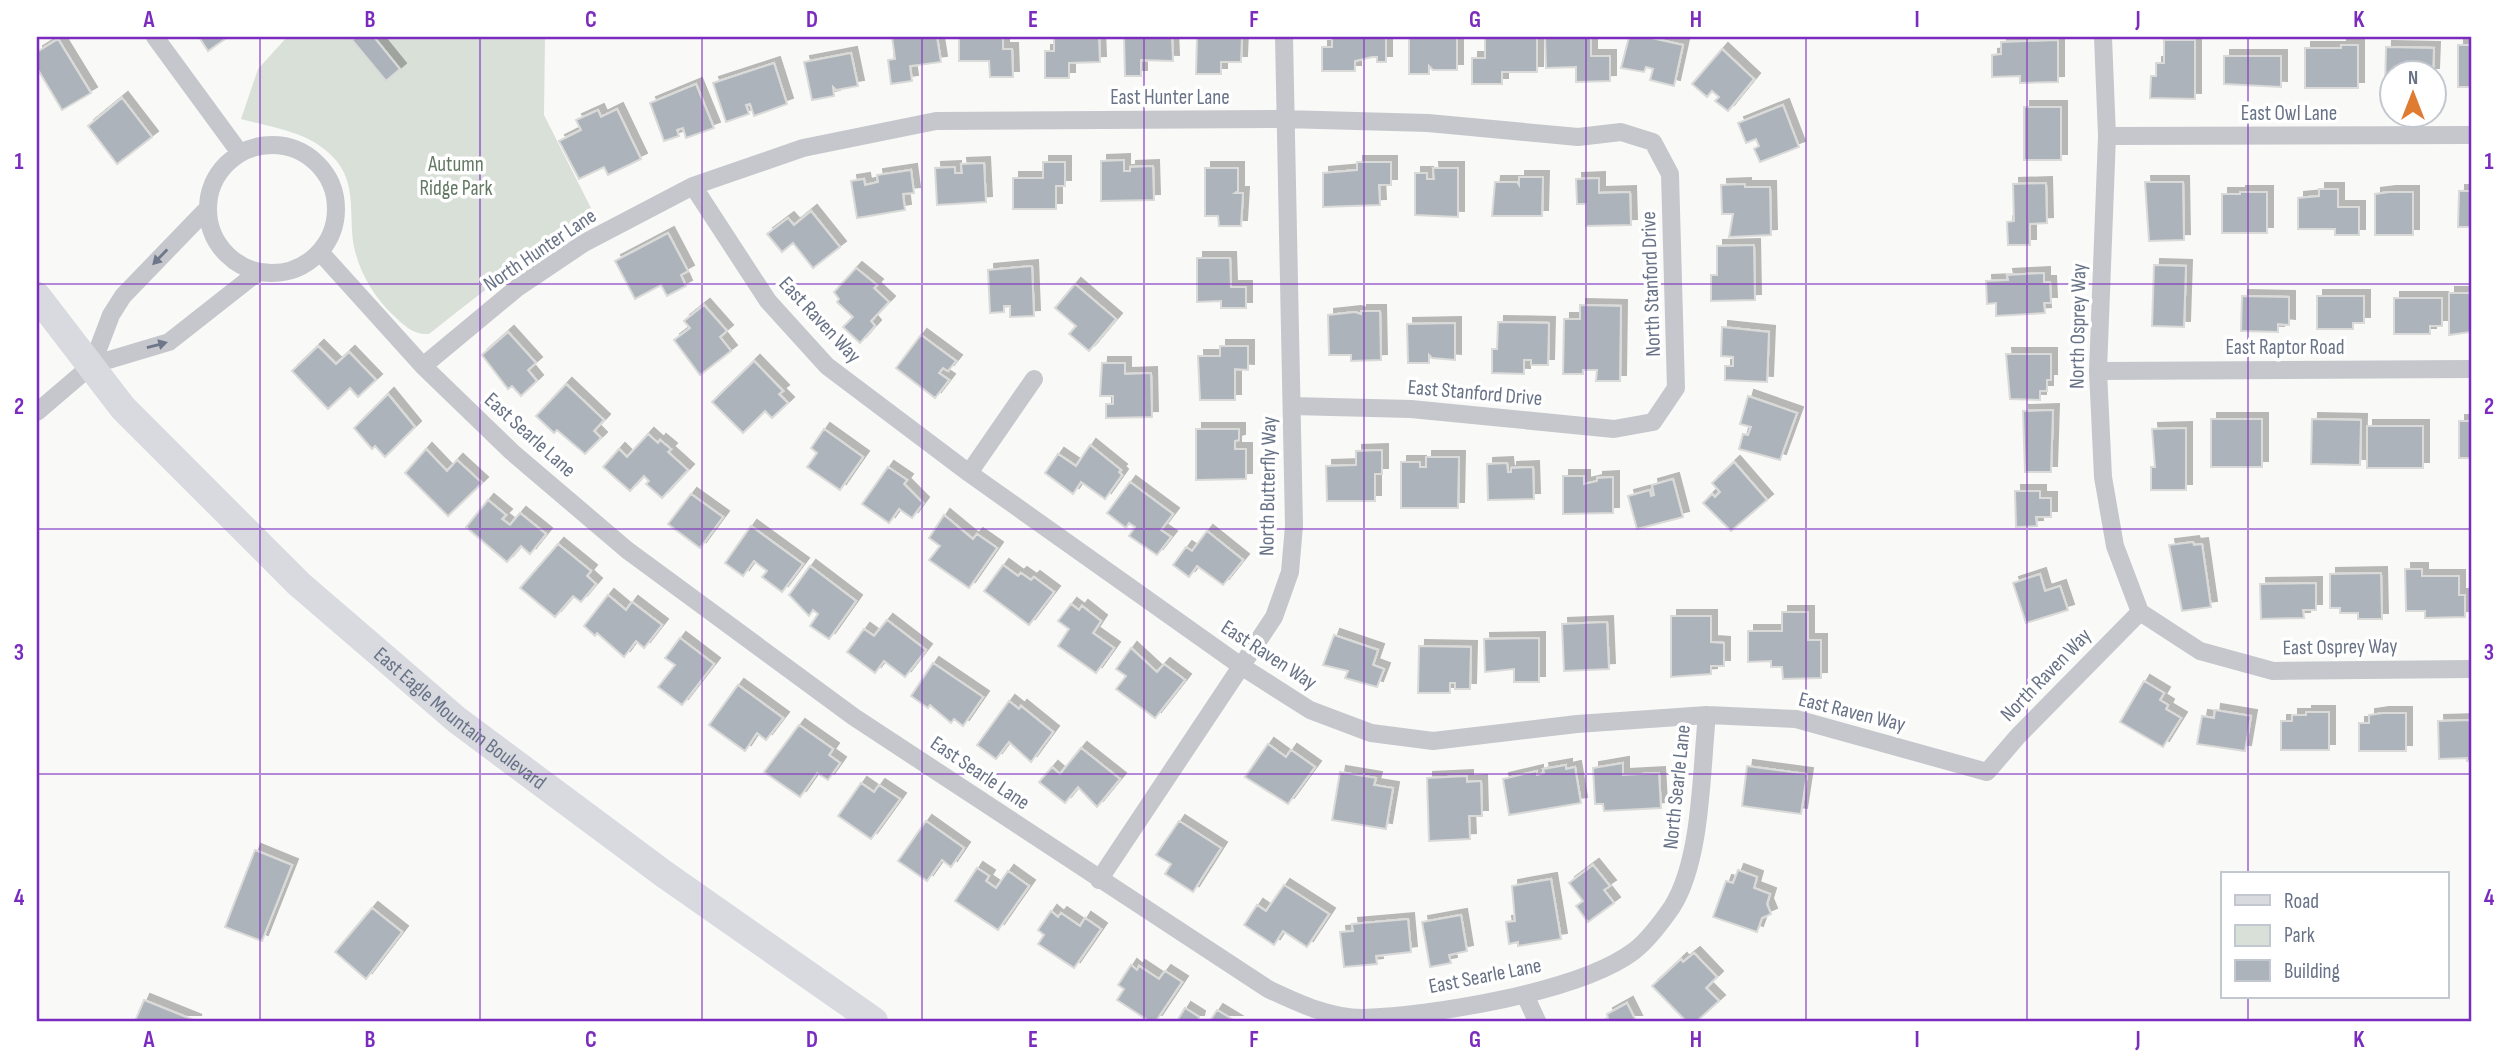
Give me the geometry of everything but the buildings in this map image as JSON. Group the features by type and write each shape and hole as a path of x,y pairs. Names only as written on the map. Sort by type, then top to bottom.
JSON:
{"main road":[{"name":"East Eagle Mountain Boulevard","path":"37,296 123,408 299,584 457,720 664,874 874,1021"}],"street":[{"path":"155,37 240,153"},
{"name":"North Butterfly Way","path":"1099,880 1274,617 1290,572 1294,526 1284,37"},
{"name":"North Osprey Way","path":"2103,37 2107,136 2098,371 2103,477 2115,546 2140,612"},
{"name":"East Hunter Lane","path":"693,186 803,148 936,121 1284,119 1428,122 1578,137 1621,132 1653,142"},
{"name":"East Owl Lane","path":"2107,136 2471,135"},
{"name":"North Stanford Drive","path":"1653,142 1670,174 1676,388 1653,422"},
{"path":"272,145 293,148 312,158 326,174 334,193 336,214 331,234 320,252 302,265 281,272 258,272 238,263 222,249 211,230 208,208 216,177 240,153 272,145"},
{"name":"North Hunter Lane","path":"423,366 517,289 584,243 693,186"},
{"name":"East Raven Way","path":"693,186 768,301 827,366 969,474 1241,666 1310,710 1371,733 1433,741 1577,724 1707,715 1796,719 1987,772"},
{"path":"92,365 111,315 123,296 208,208"},
{"name":"East Searle Lane","path":"320,252 423,366 512,452 627,550 854,717 1268,989 1312,1009 1362,1018 1525,995 1579,979 1634,951 1672,906 1691,864"},
{"path":"37,412 92,365 169,342 258,272"},
{"name":"East Raptor Road","path":"2098,371 2471,369"},
{"path":"969,474 1034,379"},
{"name":"East Stanford Drive","path":"1292,406 1411,409 1614,429 1653,422"},
{"name":"East Osprey Way","path":"2140,612 2200,651 2273,671 2471,668"},
{"name":"North Raven Way","path":"1987,772 2018,736 2140,612"},
{"name":"North Searle Lane","path":"1691,864 1707,715"},
{"path":"1525,995 1537,1021"}],"green space":[{"name":"Autumn Ridge Park","path":"287,37 545,37 544,115 595,216 510,272 429,334 410,329 380,301 361,269 353,239 350,191 342,168 334,158 325,149 303,137 241,119 258,69"}]}
